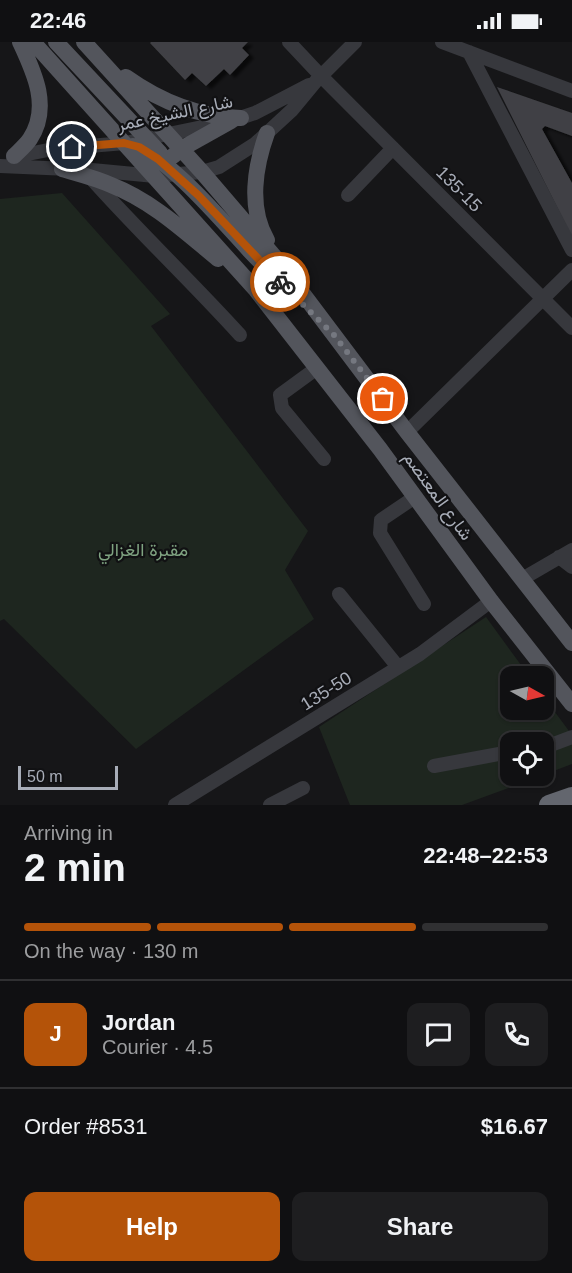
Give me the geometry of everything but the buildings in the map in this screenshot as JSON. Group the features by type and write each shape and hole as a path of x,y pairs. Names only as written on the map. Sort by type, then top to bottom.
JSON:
{"highway":[{"path":"549,805 572,797"}],"main road":[{"path":"5,162 30,138 39,120 41,102 36,77 20,42"},
{"path":"33,42 124,143 139,147 169,165 202,172"},
{"path":"56,42 169,165 334,335"},
{"name":"شارع المعتصم","path":"84,42 167,133 169,165 256,290 415,497 491,601 572,704"},
{"path":"101,60 144,90 163,100 201,114 236,119"},
{"path":"169,165 236,119"},
{"path":"267,133 256,174 256,211 263,233 279,262"},
{"path":"62,169 112,185 162,213 256,290"},
{"name":"شارع المعتصم","path":"202,172 279,262 407,432 572,644"}],"street":[{"name":"135-15","path":"289,42 318,79 393,148 572,328"},
{"name":"شارع الشيخ عمر","path":"202,172 219,167 255,144 292,110 318,79 355,42"},
{"path":"442,42 572,91"},
{"path":"470,52 572,250"},
{"name":"شارع الشيخ عمر","path":"5,162 53,149 124,143 236,119 287,98 318,79"},
{"path":"348,195 393,148"},
{"path":"5,162 92,170 169,165"},
{"path":"90,177 240,335"},
{"path":"407,432 572,270"},
{"path":"317,368 280,395 282,408 324,459"},
{"path":"415,497 381,520 380,533 424,604"},
{"path":"522,579 572,550"},
{"path":"559,557 572,567"},
{"path":"339,594 398,667"},
{"name":"135-50","path":"175,805 398,667 491,601"},
{"path":"554,745 572,737"},
{"path":"434,766 500,754"},
{"path":"270,805 303,788"}],"green space":[{"name":"مقبرة الغزالي","path":"62,193 170,314 151,326 308,531 285,570 314,619 136,749 4,619 0,621 0,199"},
{"path":"486,617 522,666 500,666 500,720 554,720 554,711 572,735 572,764 554,771 554,732 500,732 500,786 514,786 462,805 350,805 319,727"}],"way so far":[{"path":"280,282 334,335 383,399"}],"route":[{"path":"72,147 124,143 139,147 158,159 198,195 280,282"}]}
